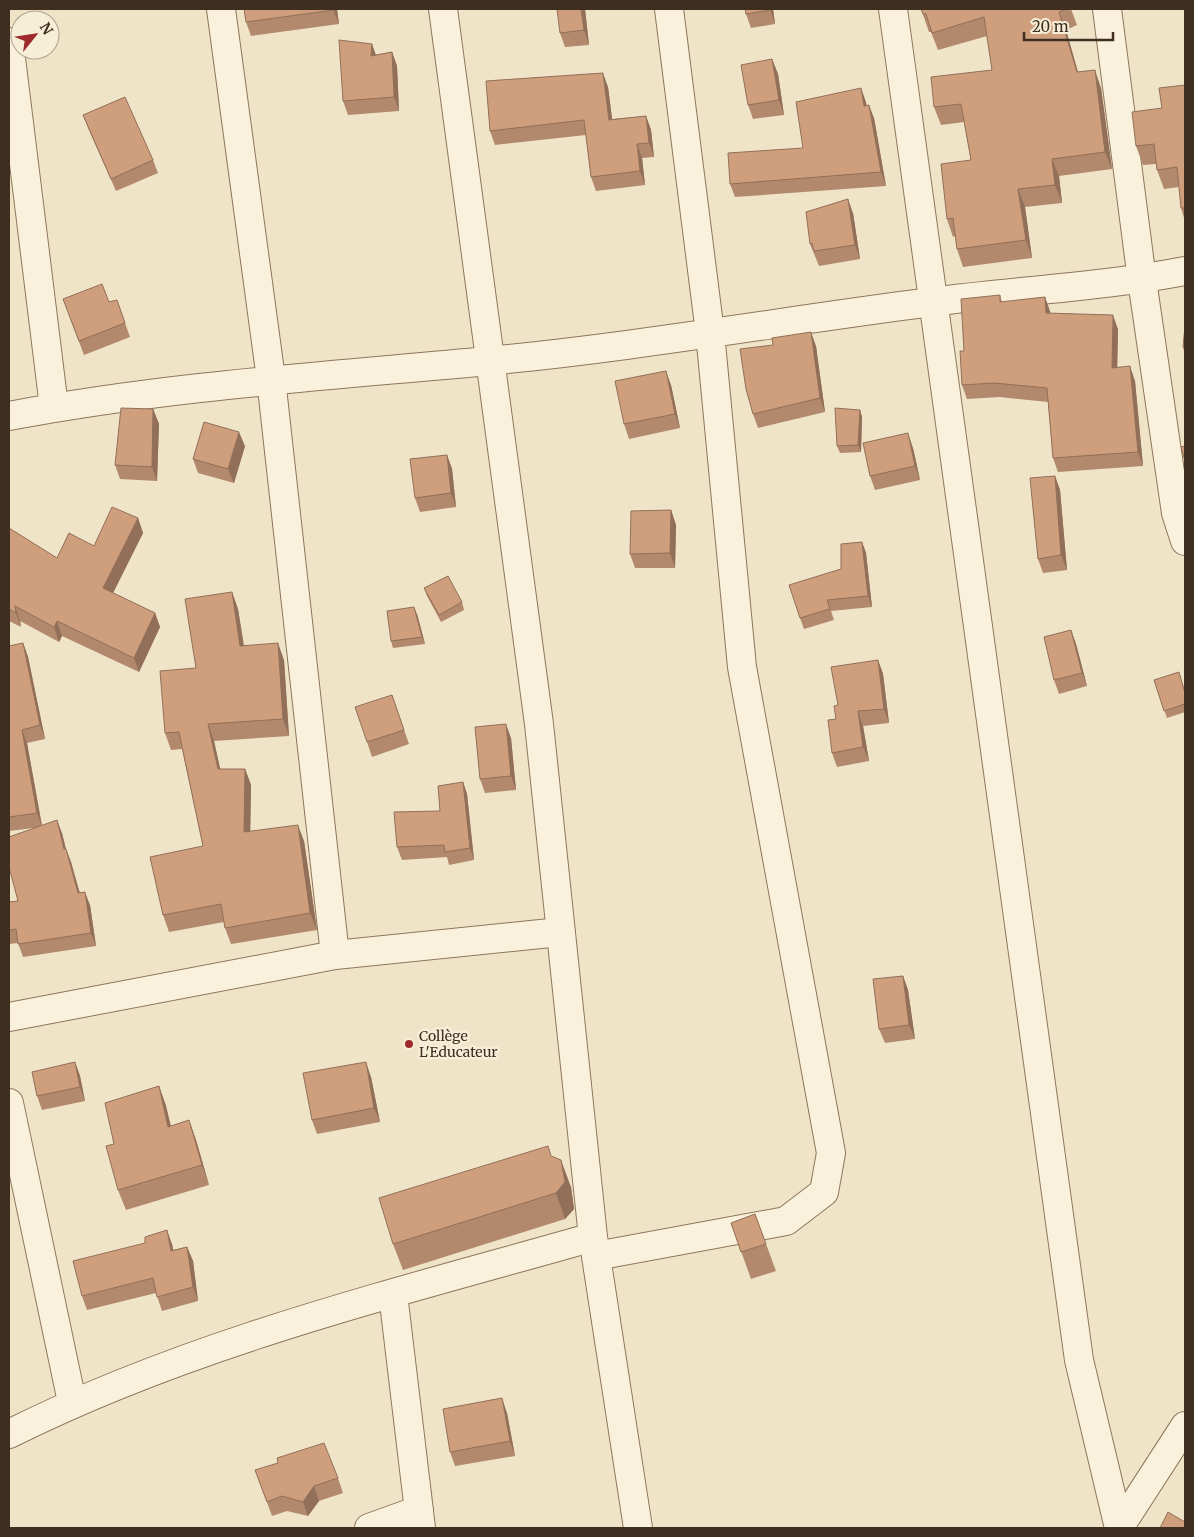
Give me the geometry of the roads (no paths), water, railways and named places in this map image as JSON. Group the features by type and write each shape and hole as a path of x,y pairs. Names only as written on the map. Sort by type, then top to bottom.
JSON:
{"street":[{"path":"222,9 271,379 335,955"},
{"path":"443,9 491,361 530,674 539,724 595,1246 638,1528"},
{"path":"9,1434 72,1402 252,1336 393,1294 595,1246 786,1221 824,1192 831,1153 742,666 710,333 669,9"},
{"path":"893,9 1079,1360 1119,1528"},
{"path":"1107,9 1142,280 1176,513 1185,542"},
{"path":"9,42 54,407"},
{"path":"9,416 54,407 271,379 491,361 932,302 1142,280 1185,271"},
{"path":"9,1017 335,955 560,932"},
{"path":"9,1103 72,1402"},
{"path":"369,1528 420,1519 393,1294"},
{"path":"1119,1528 1185,1426"}],"place":[{"name":"Collège L'Educateur","path":"409,1044"}]}
